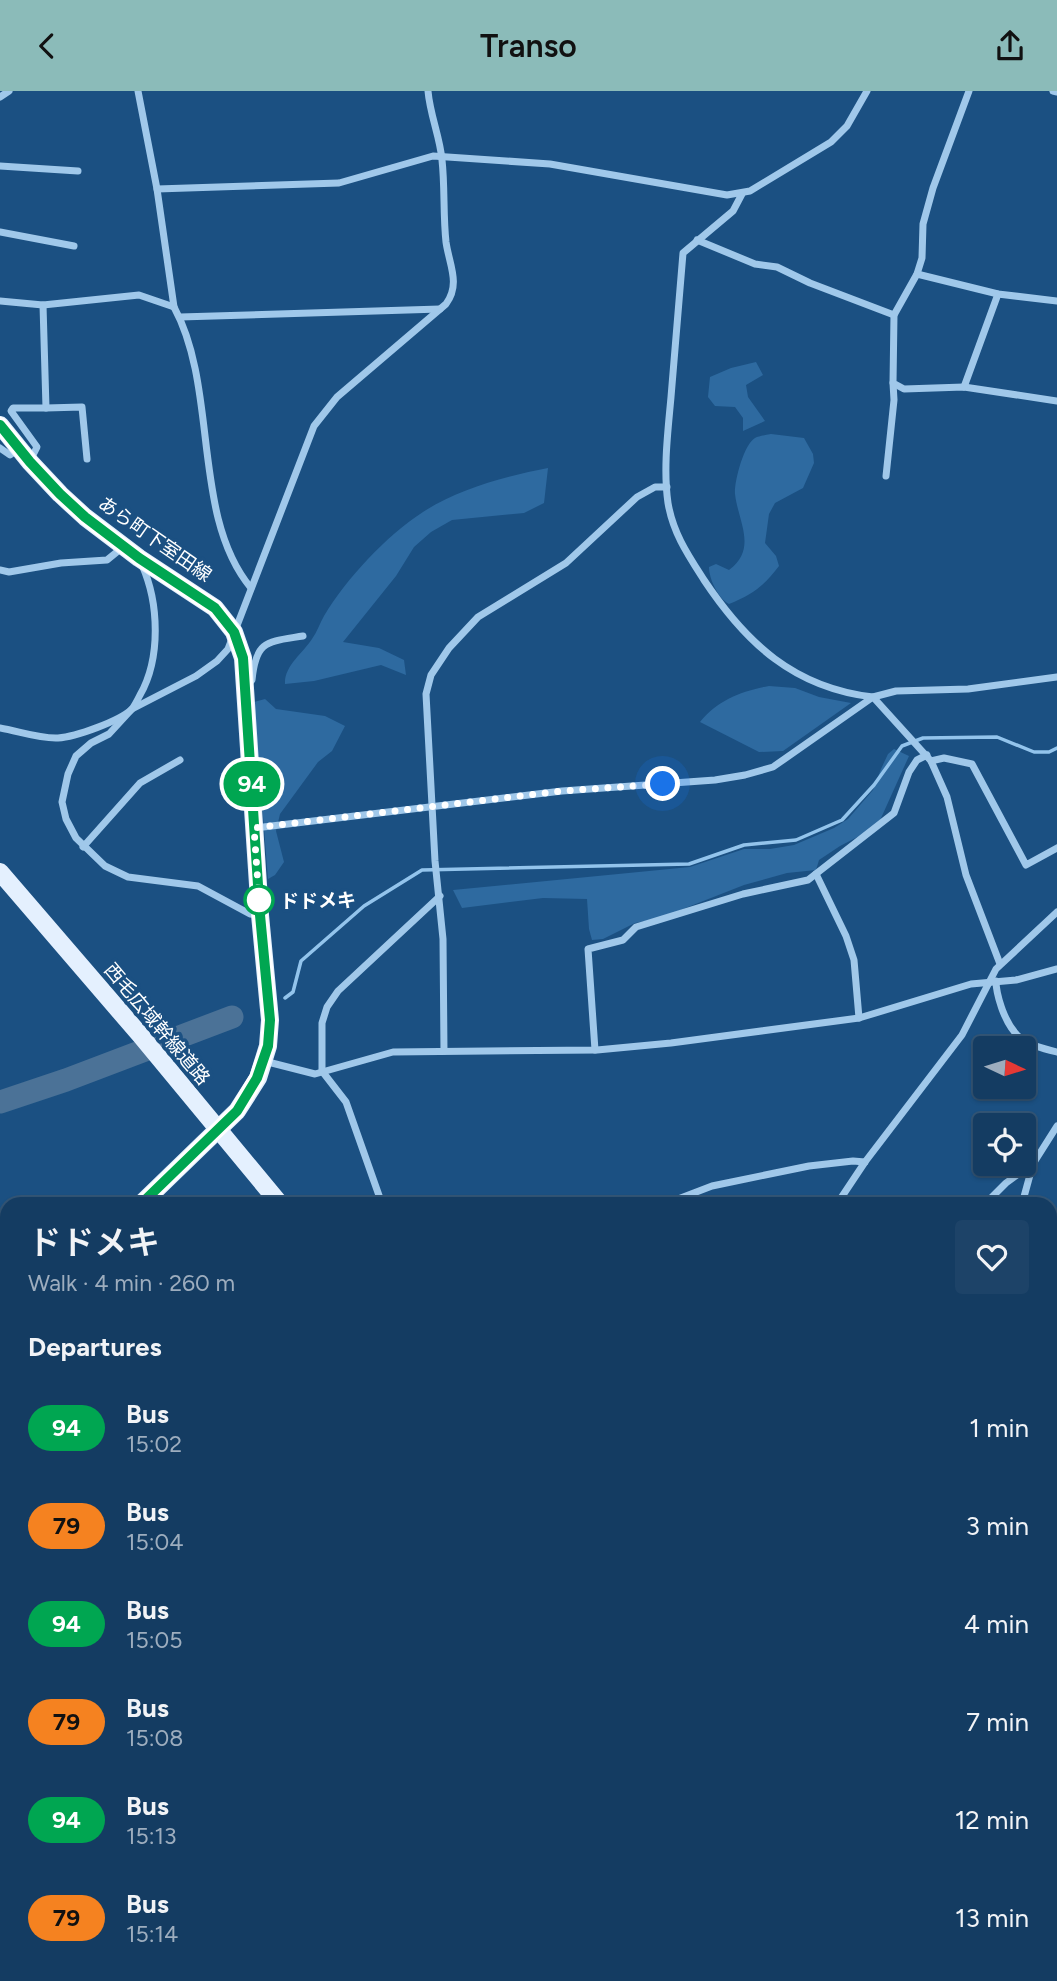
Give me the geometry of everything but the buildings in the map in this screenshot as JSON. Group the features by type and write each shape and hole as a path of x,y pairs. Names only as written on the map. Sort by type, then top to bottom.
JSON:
{"main road":[{"name":"あら町下室田線","path":"0,425 60,494 124,547 215,608 234,632 243,658 260,915 270,1020 268,1046 252,1089 237,1111 148,1197"},
{"name":"西毛広域幹線道路","path":"0,871 274,1197"}],"street":[{"path":"0,97 9,91"},
{"path":"138,91 157,189 174,307 180,317 203,404 213,496 226,541 240,575 251,588"},
{"path":"0,727 56,738 77,736 196,676 228,649 308,438 320,416 337,397 451,297 454,281 446,242 442,157 430,111 428,91"},
{"path":"157,189 339,183 433,156 550,164 727,195 742,194 759,187 831,142 847,126 867,91"},
{"path":"886,476 894,400 894,315 917,274 922,258 923,223 969,91"},
{"path":"0,166 78,171"},
{"path":"742,194 733,211 684,253 668,434 667,487 671,518 682,547 718,601 749,639 762,651 803,677 856,695 873,697 929,758 947,797 966,874 1000,964"},
{"path":"0,232 74,246"},
{"path":"697,240 755,264 777,267 810,283 894,315"},
{"path":"917,274 998,294 1057,301"},
{"path":"964,387 998,294"},
{"path":"0,301 43,305 139,295 174,307"},
{"path":"43,305 46,408"},
{"path":"180,317 440,309"},
{"path":"893,383 904,389 964,387 1057,401"},
{"path":"0,449 10,455 24,455 37,447 11,411 13,408 82,407 87,459"},
{"path":"444,1051 443,939 435,861 426,691 431,675 449,648 478,617 566,563 637,497 655,487 667,487"},
{"path":"0,570 9,572 107,559 124,547"},
{"path":"139,558 153,603 154,634 149,675 132,709 109,734 91,743 76,756 68,774 62,802 66,819 83,847 104,866 128,877 198,886 250,914 260,915"},
{"path":"246,684 252,680 256,660 263,645 270,641 303,636"},
{"path":"254,828 562,791 715,780 746,775 772,767 873,697 896,691 968,689 1057,677"},
{"path":"595,1050 588,949 623,940 636,927 743,894 798,883 816,874 894,813 909,772 917,760 944,758 972,764 1026,865 1057,848"},
{"path":"83,847 141,783 180,760"},
{"path":"816,874 846,936 854,960 859,1018"},
{"path":"380,1197 346,1102 322,1071 322,1023 332,998 440,896"},
{"path":"842,1197 864,1162 962,1035 1000,964 1057,912"},
{"path":"264,1061 315,1074 393,1052 595,1050 671,1043 859,1018 971,983 1016,980 1057,969"},
{"path":"992,981 1008,1026 1026,1043 1057,1052"},
{"path":"1036,1159 1057,1126"},
{"path":"683,1197 712,1186 809,1166 853,1160 864,1162"},
{"path":"992,1197 1016,1176"},
{"path":"1024,1197 1030,1176"}],"shaded area":[{"path":"756,362 763,375 746,385 748,397 765,421 743,431 743,418 735,407 715,406 708,397 710,377"},
{"path":"771,434 804,438 813,454 814,463 803,488 775,503 769,514 765,543 776,556 779,566 757,589 729,604 715,588 709,567 716,564 729,570 743,553 744,534 735,494 738,473 751,442 757,437"},
{"path":"548,468 544,503 524,513 452,520 431,532 414,547 396,576 343,642 379,648 404,660 406,675 381,665 314,681 285,684 288,671 312,639 333,602 368,559 395,533 423,512 467,490"},
{"path":"769,686 795,688 819,697 851,703 783,751 759,752 700,722 714,708 731,698"},
{"path":"265,699 276,709 325,716 345,726 332,751 318,762 280,814 276,831 284,862 275,875 268,879 254,702"},
{"path":"894,749 909,756 877,827 819,860 816,870 787,873 744,885 660,918 635,923 603,939 592,940 587,899 543,898 462,908 453,890 690,867 744,849 794,845 848,819 873,790 888,754"}],"waterway":[{"path":"285,998 293,992 301,961 364,906 422,870 689,864 744,845 796,840 842,820 874,785 902,746 923,738 997,737 1034,752 1049,752 1057,748"},
{"path":"0,1102 232,1017"}],"bus line":[{"name":"94","path":"0,425 30,462 85,517 139,558 215,608 234,632 243,658 260,915 270,1020 268,1046 252,1089 237,1111 149,1197"}],"place":[{"name":"ドドメキ","path":"259,900"}],"route":[{"path":"259,900 254,828 562,791 663,784"}]}
